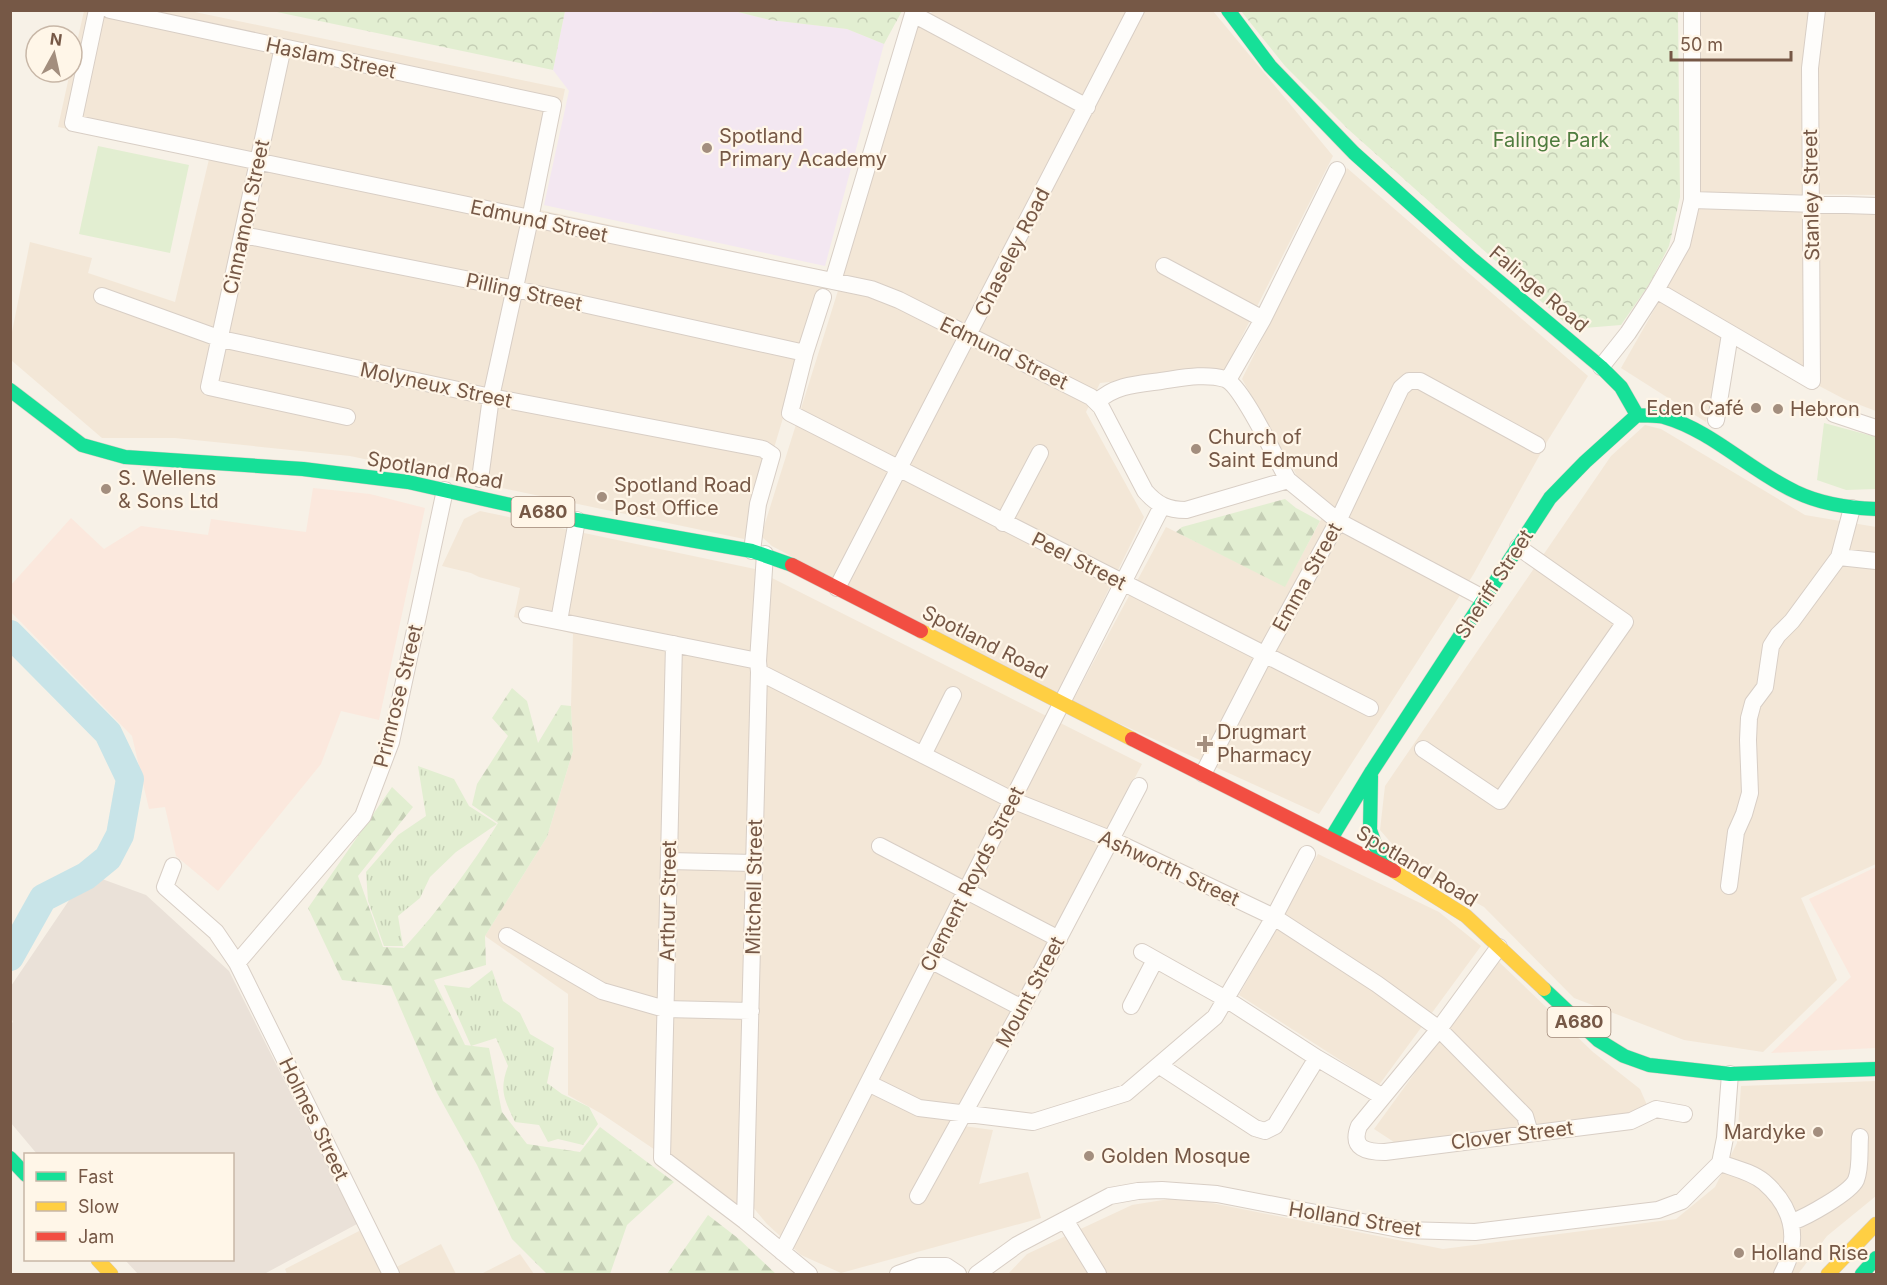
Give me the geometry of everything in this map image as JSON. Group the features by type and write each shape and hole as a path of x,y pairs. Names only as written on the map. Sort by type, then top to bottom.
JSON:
{"main road":[{"name":"Falinge Road","path":"1228,10 1270,66 1354,153 1472,258 1601,367 1621,387 1637,415"},
{"name":"Spotland Road","path":"10,390 82,445 125,457 303,469 408,483 577,520 758,552 784,561 1061,703 1332,837 1389,868 1466,916 1598,1040 1624,1056 1649,1065 1730,1074 1876,1069"},
{"path":"1637,415 1663,416 1706,437 1795,492 1823,502 1852,508 1876,508"},
{"name":"Sheriff Street","path":"1332,837 1372,771 1550,498 1585,462 1637,415"},
{"path":"1372,771 1370,830 1376,847 1389,868"},
{"path":"10,1158 24,1173"},
{"path":"1828,1275 1876,1224"},
{"path":"1862,1275 1876,1258"},
{"path":"99,1261 111,1275"}],"street":[{"name":"Edmund Street","path":"97,10 73,123 871,289 898,300 1088,394 1097,402"},
{"name":"Haslam Street","path":"110,10 553,105 530,219"},
{"name":"Chaseley Road","path":"837,588 1136,10"},
{"path":"1601,367 1628,333 1682,244 1692,200 1692,10"},
{"name":"Stanley Street","path":"1730,334 1812,381 1810,68 1817,10"},
{"path":"833,281 913,14 1087,107"},
{"name":"Cinnamon Street","path":"283,47 209,387 347,417"},
{"path":"1228,380 1263,319 1337,170"},
{"path":"1692,200 1876,206"},
{"path":"480,479 491,397 530,219"},
{"name":"Pilling Street","path":"243,235 515,289 805,353"},
{"path":"1164,266 1263,319"},
{"path":"1656,290 1730,334 1716,420"},
{"name":"Molyneux Street","path":"102,296 221,339 491,397 694,434 763,449 772,455"},
{"path":"805,353 823,297"},
{"name":"Peel Street","path":"805,353 790,413 1370,708"},
{"path":"1288,480 1186,510 1173,510 1162,506 1153,501 1145,491 1097,402 1108,392 1137,384 1201,376 1228,380 1240,392 1288,480 1338,521 1485,599"},
{"name":"Emma Street","path":"1203,774 1338,521 1401,388 1409,381 1420,381 1537,445"},
{"path":"1834,414 1876,428"},
{"path":"1003,523 1040,453"},
{"name":"Mitchell Street","path":"745,1221 758,666 758,504 772,455"},
{"name":"Primrose Street","path":"237,963 363,816 391,742 445,490"},
{"name":"Clement Royds Street","path":"782,1252 1162,506"},
{"path":"1729,886 1736,832 1750,793 1749,718 1752,703 1765,687 1771,646 1839,557 1852,508"},
{"path":"559,621 577,520"},
{"path":"1423,749 1500,801 1625,622 1518,547"},
{"path":"1839,557 1876,561"},
{"name":"Ashworth Street","path":"527,615 674,644 758,666 1012,800 1110,839 1274,917 1377,984 1439,1029 1525,1116 1530,1133"},
{"name":"Arthur Street","path":"674,644 662,1158 745,1221"},
{"path":"923,755 953,695"},
{"name":"Mount Street","path":"918,1196 1022,1008 1139,786"},
{"path":"880,846 1059,939"},
{"path":"868,1083 920,1108 1033,1122 1126,1093 1215,1017 1274,917 1307,854"},
{"path":"669,861 754,863"},
{"name":"Holmes Street","path":"173,866 165,887 216,932 237,963 391,1275"},
{"path":"507,936 602,991 665,1009 751,1011"},
{"path":"1131,1006 1148,956 1226,999 1317,1058 1383,1097 1439,1029 1499,947"},
{"path":"930,960 1022,1008"},
{"path":"1160,1066 1255,1128 1265,1131 1275,1126 1317,1058"},
{"path":"1730,1074 1725,1138 1720,1163 1763,1181 1777,1197 1792,1222 1791,1252 1782,1275"},
{"name":"Clover Street","path":"1383,1097 1359,1126 1357,1142 1363,1149 1375,1152 1631,1121 1656,1109 1684,1114"},
{"path":"1792,1222 1802,1219 1855,1183 1858,1174 1860,1137"},
{"name":"Holland Street","path":"977,1275 1017,1245 1110,1196 1162,1190 1217,1194 1404,1230 1475,1232 1658,1210 1682,1202 1720,1163"},
{"path":"1065,1220 1098,1275"},
{"path":"745,1221 809,1275"},
{"path":"898,1275 920,1266 946,1266 958,1275"}],"shaded area":[{"name":"Spotland Primary Academy","path":"641,10 652,13 652,10 734,11 770,20 847,29 884,44 825,266 544,205 569,91 553,70 565,11"},
{"path":"84,11 190,11 565,89 540,210 827,271 744,539 350,456 175,438 102,438 11,360 11,337 30,242 92,258 88,273 175,302 210,155 58,127 67,84 84,84 84,24 81,24"},
{"path":"933,11 1213,11 1333,156 1225,370 1100,383 1086,412 1144,517 1056,697 772,546 761,536 917,29"},
{"path":"1699,11 1876,11 1876,195 1697,193"},
{"path":"1347,168 1588,376 1548,440 1473,575 1319,814 1072,702 1166,527 1285,586 1330,503 1297,476 1242,379"},
{"path":"1699,209 1876,213 1876,411 1844,399 1724,336 1706,422 1621,368 1683,259"},
{"path":"1645,425 1661,429 1805,515 1876,527 1876,864 1801,898 1837,980 1763,1052 1684,1040 1574,998 1484,907 1414,869 1380,830 1385,786 1611,456"},
{"path":"313,488 370,494 425,508 379,720 341,711 321,764 218,891 176,856 165,807 149,809 132,736 11,612 11,585 71,518 104,549 141,526 208,535 211,519 306,532"},
{"path":"480,511 755,569 741,1208 602,1114 568,1095 568,994 485,936 547,837 573,751 571,706 573,634 514,617 520,588 442,566 464,519"},
{"path":"766,575 1142,764 956,1125 993,1130 979,1184 1028,1172 1041,1218 841,1273 801,1255 767,1224 752,1206"},
{"path":"1318,854 1439,912 1481,946 1379,1085 1239,995"},
{"path":"1876,867 1876,1048 1771,1053 1851,977 1809,899"},
{"path":"102,879 146,895 229,971 357,1224 266,1273 138,1274 126,1261 234,1261 234,1153 36,1153 11,1123 10,1024 13,1022 11,986 74,893"},
{"path":"1497,960 1593,1052 1640,1089 1647,1105 1626,1117 1397,1144 1374,1129"},
{"path":"1876,1081 1876,1196 1827,1236 1798,1274 1008,1274 1027,1254 1132,1205 1182,1197 1443,1249 1676,1219 1715,1187 1737,1143 1741,1086"},
{"path":"363,1229 383,1274 287,1274 285,1269"},
{"path":"441,1244 456,1274 383,1274"},
{"path":"520,1254 534,1274 481,1274"}],"green space":[{"path":"272,11 565,11 553,70"},
{"path":"734,11 902,11 884,44 847,29 770,20"},
{"name":"Falinge Park","path":"1241,11 1678,11 1680,197 1669,246 1650,283 1621,325 1572,329 1349,130 1285,66"},
{"path":"98,146 189,165 170,253 79,234"},
{"path":"1824,423 1876,437 1876,489 1846,490 1817,480"},
{"path":"1285,499 1320,521 1285,587 1176,532 1182,527"},
{"path":"512,688 527,701 538,743 561,705 571,706 573,751 547,837 485,936 486,965 434,980 465,1045 489,1048 502,1112 527,1144 580,1152 600,1127 674,1182 627,1225 610,1274 547,1274 512,1239 477,1165 437,1093 391,986 342,980 308,908 392,787 413,807 358,876 383,947 404,948 454,888 498,823 472,805 477,784 508,736 492,718"},
{"path":"418,766 454,779 469,806 497,824 456,852 430,877 420,898 398,916 403,946 384,946 368,901 366,872 398,835 426,816"},
{"path":"492,970 503,1001 520,1013 530,1034 554,1048 547,1083 562,1094 589,1107 598,1124 583,1145 558,1139 548,1142 539,1125 515,1122 503,1088 508,1066 496,1038 471,1046 444,985 469,988"},
{"path":"708,1215 739,1239 776,1274 667,1274"}],"waterway":[{"path":"10,634 108,733 130,779 120,835 108,858 86,876 43,898 10,957"}],"traffic: fast":[{"path":"1228,10 1270,66 1354,153 1471,258 1601,367 1621,387 1637,415"},
{"path":"10,390 82,445 125,457 303,469 408,482 577,520 752,551 792,565"},
{"path":"1637,415 1661,416 1682,423 1715,441 1779,483 1815,500 1855,508 1876,509"},
{"path":"1332,837 1372,771 1550,498 1585,462 1637,415"},
{"path":"1371,776 1370,830 1376,847 1389,868"},
{"path":"1544,989 1598,1040 1624,1056 1649,1065 1730,1074 1876,1069"},
{"path":"10,1158 24,1173"},
{"path":"1862,1274 1876,1258"}],"traffic: slow":[{"path":"921,631 1132,739"},
{"path":"1394,871 1466,916 1544,989"},
{"path":"1828,1274 1876,1224"},
{"path":"99,1261 111,1274"}],"traffic: jam":[{"path":"792,565 921,631"},
{"path":"1132,739 1394,871"}],"place":[{"name":"Spotland Primary Academy","path":"707,148"},
{"name":"Eden Café","path":"1756,408"},
{"name":"Hebron","path":"1778,409"},
{"name":"Church of Saint Edmund","path":"1196,449"},
{"name":"S. Wellens & Sons Ltd","path":"106,489"},
{"name":"Spotland Road Post Office","path":"602,497"},
{"name":"Drugmart Pharmacy","path":"1205,744"},
{"name":"Mardyke","path":"1818,1132"},
{"name":"Golden Mosque","path":"1089,1156"},
{"name":"Holland Rise","path":"1739,1253"}]}
